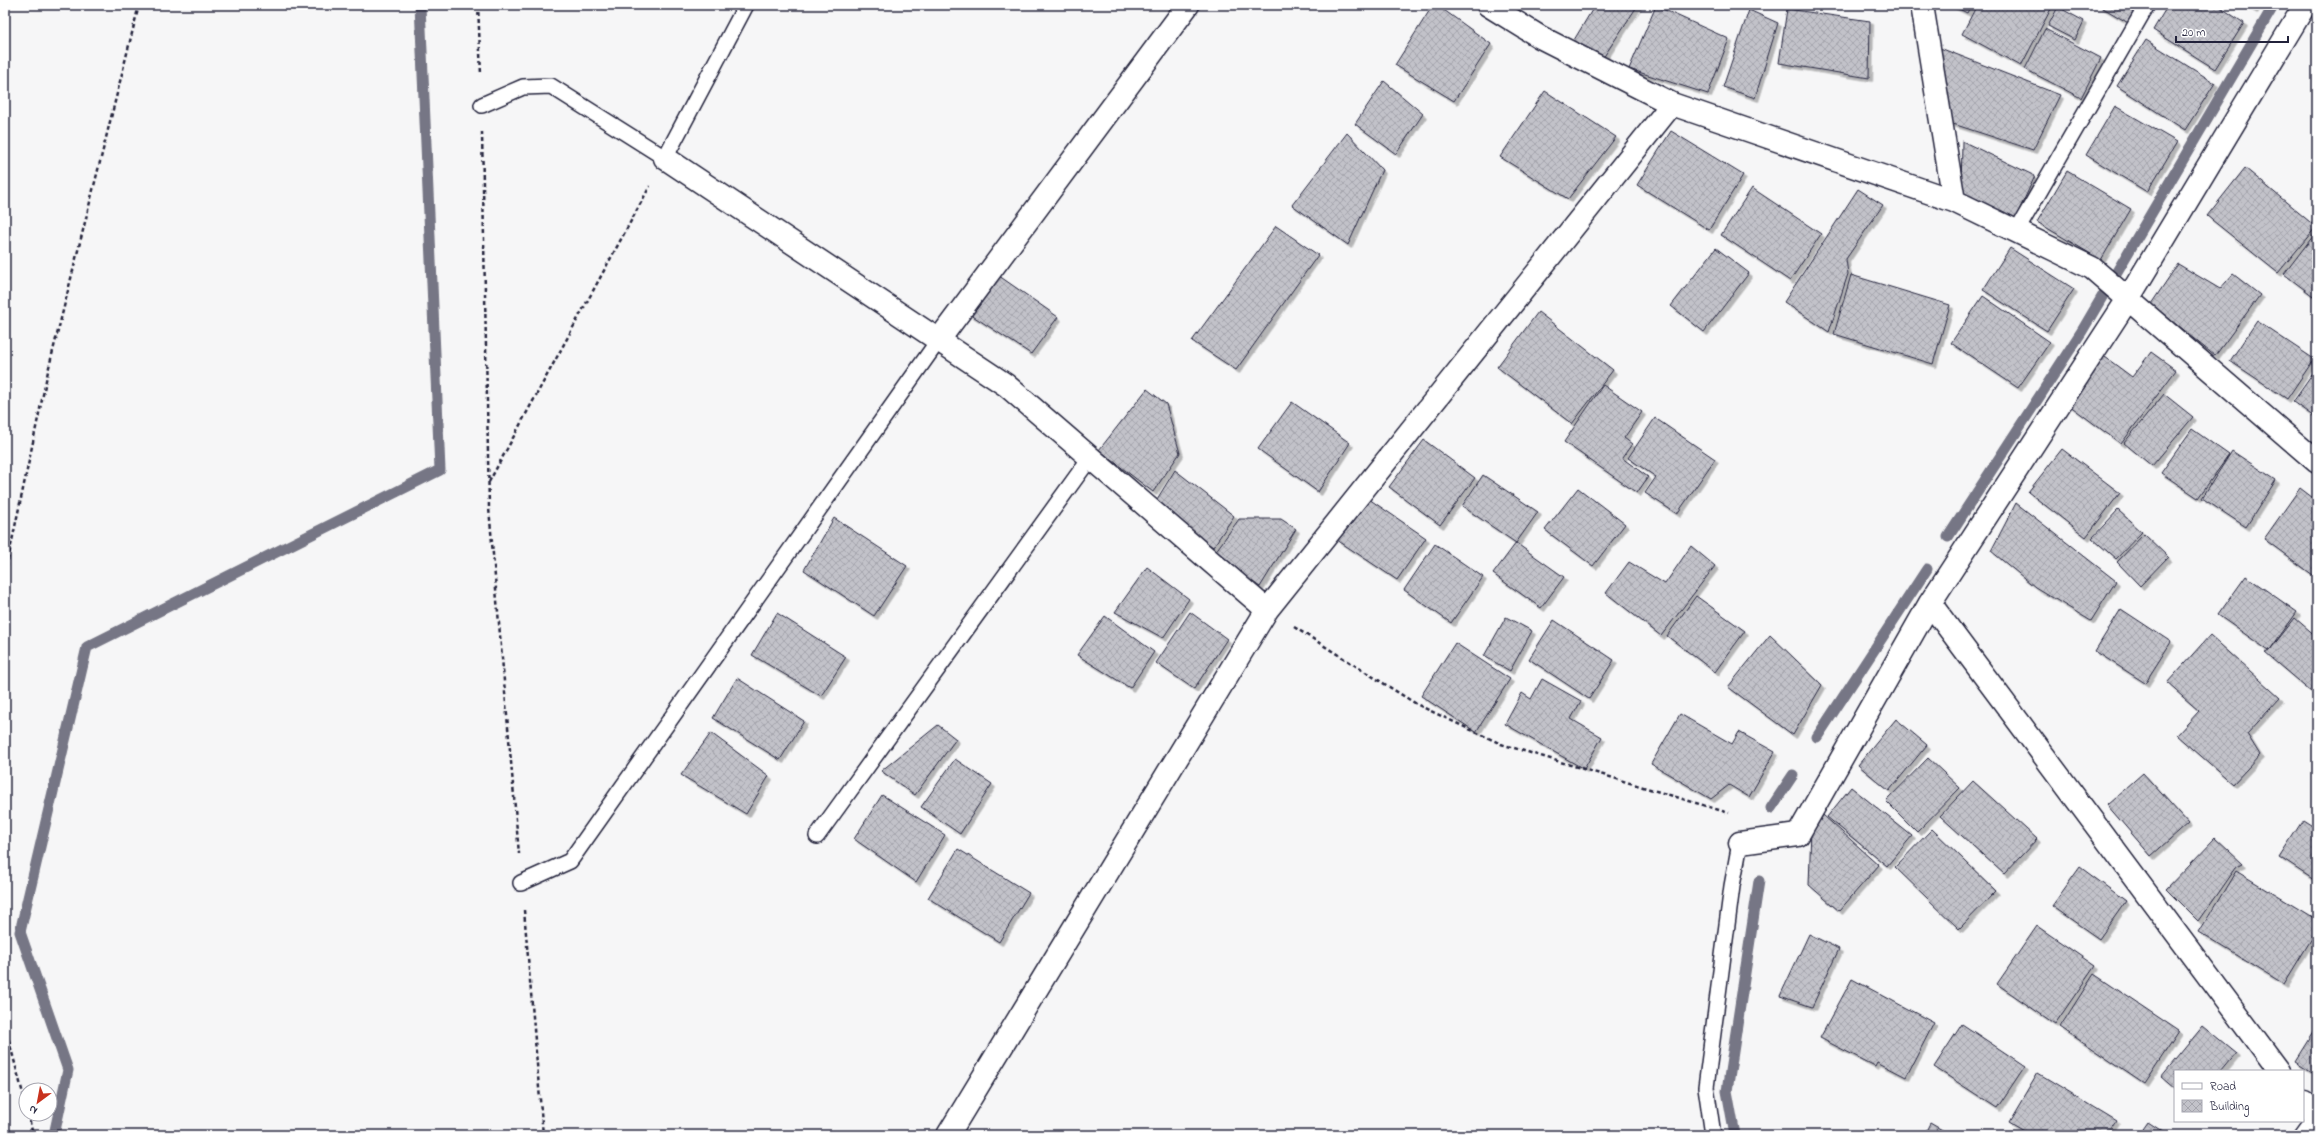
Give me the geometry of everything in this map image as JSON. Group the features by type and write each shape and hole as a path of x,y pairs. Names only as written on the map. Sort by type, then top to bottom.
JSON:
{"street":[{"path":"938,341 1188,5"},
{"path":"1488,5 1540,37 1672,104 1954,201 2092,268 2317,462"},
{"path":"1922,5 1954,201"},
{"path":"1745,841 1798,835 1930,603 2128,299 2305,5"},
{"path":"948,1135 1267,610 1672,104"},
{"path":"665,158 1006,385 1267,610"},
{"path":"1930,603 2278,1070"}],"lane":[{"path":"482,105 523,87 551,86 665,158 746,5"},
{"path":"2016,232 2147,5"},
{"path":"522,884 570,861 938,341"},
{"path":"817,836 1090,458"},
{"path":"1713,1135 1706,1088 1732,886 1745,841"},
{"path":"2299,1135 2311,1113"}],"path":[{"path":"5,574 48,371 139,5"},
{"path":"478,5 482,105 489,482 543,1135"},
{"path":"489,482 665,158"},
{"path":"1267,610 1418,705 1501,744 1746,818 1745,841"},
{"path":"5,1026 20,1082"},
{"path":"30,1122 33,1135"}],"building":[{"path":"1433,5 1437,5 1491,44 1454,101 1395,65"},
{"path":"1595,5 1638,5 1603,58 1574,40"},
{"path":"1951,5 1971,5 1967,13"},
{"path":"1977,5 2053,5 2021,66 1962,34"},
{"path":"2098,5 2141,5 2130,24"},
{"path":"2168,5 2217,5 2244,23 2215,69 2153,30"},
{"path":"2245,5 2257,5 2254,10"},
{"path":"1656,6 1729,39 1708,94 1629,69"},
{"path":"2058,7 2084,21 2075,40 2048,26"},
{"path":"1787,9 1870,21 1869,78 1779,63"},
{"path":"1749,10 1778,23 1755,98 1723,87"},
{"path":"2045,29 2101,58 2081,98 2025,69"},
{"path":"2146,40 2215,83 2185,130 2117,86"},
{"path":"1935,46 2060,95 2033,150 1947,122"},
{"path":"1384,81 1423,114 1396,154 1355,124"},
{"path":"1545,91 1616,137 1568,199 1500,157"},
{"path":"2115,106 2177,142 2147,192 2086,155"},
{"path":"1671,131 1743,175 1709,230 1637,185"},
{"path":"1347,133 1382,170 1348,245 1292,205"},
{"path":"1962,141 2035,176 2015,219 1961,193"},
{"path":"2245,168 2316,227 2278,273 2207,216"},
{"path":"2067,171 2131,209 2101,260 2037,222"},
{"path":"1752,188 1821,234 1790,281 1721,235"},
{"path":"1858,189 1883,205 1846,259 1848,274 1829,332 1784,302"},
{"path":"1276,226 1318,255 1236,370 1192,341"},
{"path":"2317,231 2317,299 2284,274"},
{"path":"1716,248 1749,273 1704,332 1671,306"},
{"path":"2010,248 2074,289 2047,331 1983,290"},
{"path":"2178,264 2220,289 2233,274 2260,295 2215,356 2151,304"},
{"path":"992,271 1058,317 1031,354 965,311"},
{"path":"1851,275 1950,305 1933,364 1834,334"},
{"path":"1983,296 2050,342 2018,388 1951,343"},
{"path":"1538,312 1613,370 1572,424 1497,367"},
{"path":"2257,321 2314,359 2287,399 2230,361"},
{"path":"2151,352 2176,370 2121,444 2065,402 2101,354 2132,377"},
{"path":"2317,368 2317,419 2293,402"},
{"path":"1603,385 1642,412 1624,438 1632,444 1622,458 1648,477 1637,493 1564,442"},
{"path":"1147,389 1166,404 1180,453 1153,492 1099,450"},
{"path":"2164,394 2193,417 2152,466 2124,443"},
{"path":"1292,402 1350,443 1318,492 1258,449"},
{"path":"1655,418 1715,459 1677,514 1645,493 1656,477 1628,458"},
{"path":"2192,429 2229,455 2198,498 2161,473"},
{"path":"1424,440 1475,478 1440,525 1389,487"},
{"path":"2062,449 2120,493 2086,537 2028,492"},
{"path":"2232,451 2276,480 2246,527 2202,498"},
{"path":"1175,470 1234,516 1213,547 1154,504"},
{"path":"1483,475 1538,512 1516,543 1462,506"},
{"path":"1578,488 1625,524 1593,566 1545,530"},
{"path":"2300,488 2317,501 2317,578 2264,539"},
{"path":"1366,497 1426,538 1397,580 1337,540"},
{"path":"2016,503 2116,581 2091,621 2035,587 1991,551"},
{"path":"2118,510 2142,532 2116,559 2092,538"},
{"path":"834,518 907,566 874,616 804,570"},
{"path":"1239,519 1281,519 1296,529 1260,587 1213,555"},
{"path":"2144,534 2168,557 2140,586 2117,562"},
{"path":"1516,543 1564,577 1541,608 1493,574"},
{"path":"1435,544 1483,577 1451,623 1404,590"},
{"path":"1691,546 1715,566 1661,636 1606,593 1629,562 1665,584"},
{"path":"1147,567 1189,599 1163,638 1115,612"},
{"path":"2246,576 2297,612 2269,651 2218,615"},
{"path":"1696,596 1745,631 1715,672 1667,636"},
{"path":"2121,609 2171,642 2145,683 2095,651"},
{"path":"1190,612 1227,639 1194,689 1156,663"},
{"path":"777,613 846,657 821,696 752,655"},
{"path":"1105,616 1154,652 1130,688 1077,655"},
{"path":"1506,617 1532,631 1510,671 1484,656"},
{"path":"2295,618 2317,637 2317,697 2265,653 2269,651"},
{"path":"1554,620 1614,660 1589,699 1529,659"},
{"path":"1770,635 1822,685 1793,735 1728,687"},
{"path":"2210,635 2280,698 2247,734 2260,755 2233,784 2177,735 2199,711 2167,683"},
{"path":"1455,643 1510,679 1476,732 1421,696"},
{"path":"737,678 804,721 780,760 713,718"},
{"path":"1542,679 1581,701 1571,719 1602,737 1584,769 1505,724 1522,693 1531,699"},
{"path":"1680,714 1732,744 1739,732 1775,752 1749,797 1729,785 1711,799 1651,764"},
{"path":"1896,719 1927,745 1889,791 1858,765"},
{"path":"938,725 956,739 915,795 881,771"},
{"path":"711,733 769,776 746,814 681,775"},
{"path":"1928,758 1960,788 1917,832 1886,801"},
{"path":"955,759 992,784 960,834 921,807"},
{"path":"2143,773 2188,823 2151,856 2107,805"},
{"path":"1973,781 2037,839 2004,874 1940,816"},
{"path":"1851,787 1912,836 1887,866 1827,817"},
{"path":"882,795 945,835 916,882 854,839"},
{"path":"1823,815 1879,865 1839,911 1809,885 1811,829"},
{"path":"2303,820 2317,829 2317,882 2279,857"},
{"path":"1932,829 1996,891 1959,929 1895,867"},
{"path":"2215,838 2243,864 2235,868 2198,921 2166,889"},
{"path":"958,849 1029,893 999,942 928,898"},
{"path":"2080,867 2126,901 2099,939 2052,906"},
{"path":"2236,871 2317,920 2317,930 2284,984 2199,932"},
{"path":"2037,926 2095,966 2055,1024 1997,984"},
{"path":"1809,934 1839,949 1812,1007 1780,996"},
{"path":"2094,974 2179,1031 2144,1084 2060,1027"},
{"path":"1852,979 1934,1023 1906,1077 1877,1062 1875,1066 1820,1038"},
{"path":"1962,1024 2025,1066 1997,1108 1934,1067"},
{"path":"2203,1026 2236,1053 2222,1070 2174,1070 2174,1088 2161,1077"},
{"path":"2317,1026 2317,1075 2295,1061"},
{"path":"2038,1073 2117,1121 2108,1135 2031,1135 2009,1122"},
{"path":"2149,1122 2169,1135 2140,1135"},
{"path":"1930,1123 1951,1135 1924,1135"}],"waterway":[{"path":"54,1135 68,1070 20,932 87,647 440,470 420,5"},
{"path":"1948,537 2082,331 2274,5"},
{"path":"1817,737 1927,569"},
{"path":"1771,808 1793,775"},
{"path":"1735,1135 1727,1091 1759,881"}]}
